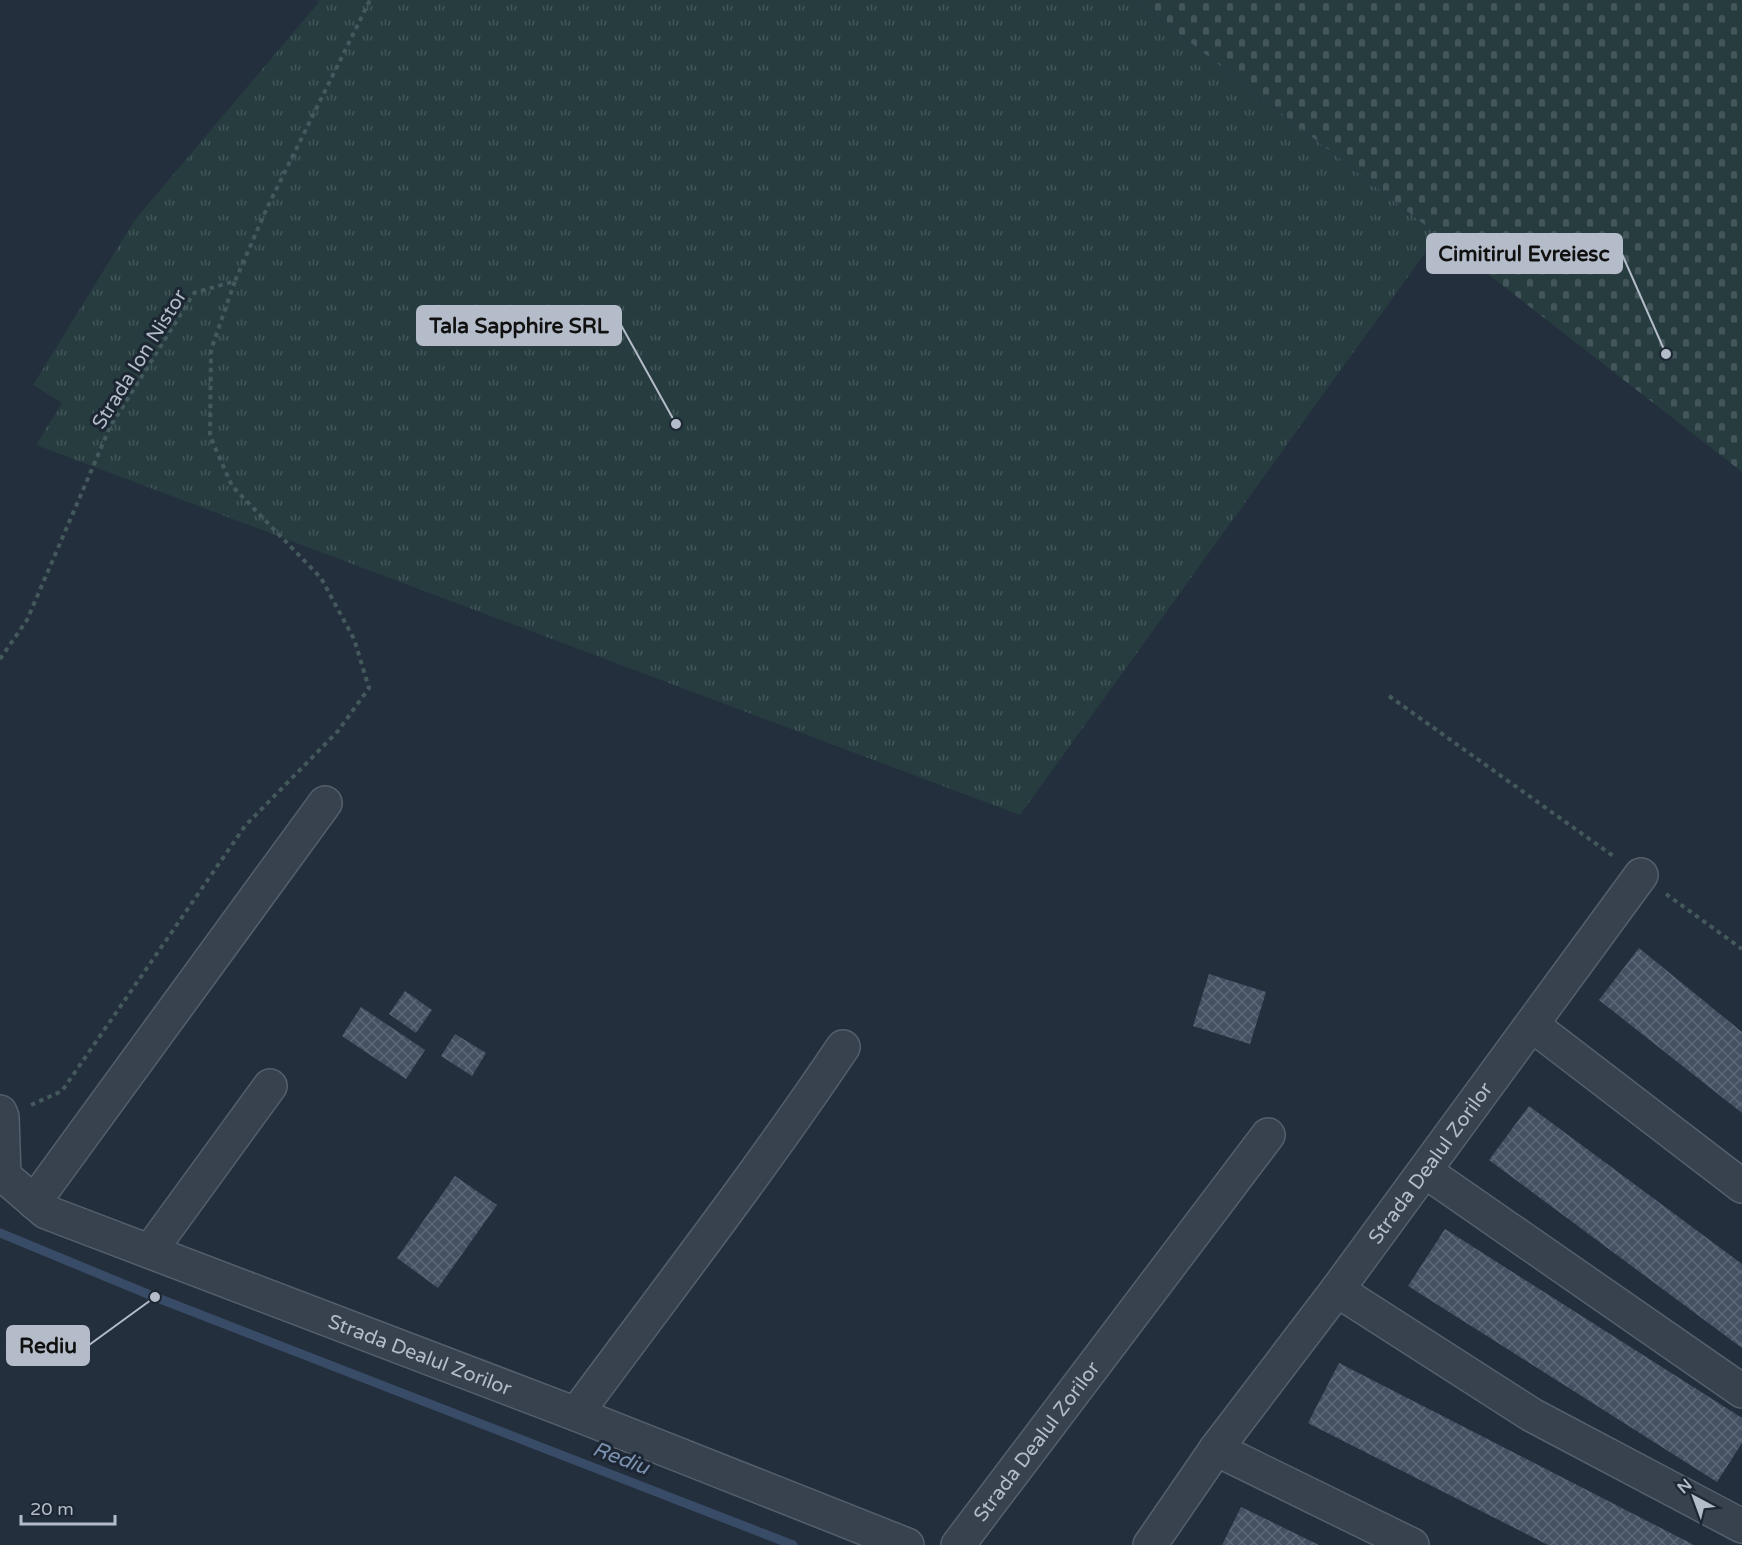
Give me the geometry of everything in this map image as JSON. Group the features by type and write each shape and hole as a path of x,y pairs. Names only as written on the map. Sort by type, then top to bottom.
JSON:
{"street":[{"path":"34,1202 325,803"},
{"name":"Strada Dealul Zorilor","path":"1150,1545 1216,1449 1337,1290 1641,875"},
{"path":"1532,1025 1742,1185"},
{"path":"576,1414 757,1170 843,1047"},
{"path":"150,1251 270,1086"},
{"name":"Strada Dealul Zorilor","path":"1,1114 4,1176 46,1212 576,1414 907,1545"},
{"name":"Strada Dealul Zorilor","path":"958,1545 1268,1136"},
{"path":"1425,1170 1742,1391"},
{"path":"1337,1290 1532,1415 1740,1520"},
{"path":"1216,1449 1412,1545"}],"path":[{"path":"1,1114 63,1091 245,826 338,731 369,688 354,639 321,578 232,486 210,436 211,351 235,281 267,208 370,0"},
{"name":"Strada Ion Nistor","path":"0,659 27,620 116,417 194,293 235,281"},
{"path":"1389,696 1641,875 1742,950"}],"green space":[{"path":"317,0 1136,0 1438,235 1020,815 36,445 62,403 33,385 134,221 319,2"},
{"path":"1136,0 1742,0 1742,472"}],"building":[{"path":"1639,948 1742,1032 1742,1113 1599,1000"},
{"path":"1209,974 1266,992 1250,1044 1193,1026"},
{"path":"405,991 432,1010 416,1033 389,1014"},
{"path":"361,1007 425,1050 406,1079 342,1036"},
{"path":"455,1034 486,1053 472,1076 441,1056"},
{"path":"1529,1106 1742,1264 1742,1348 1489,1160"},
{"path":"455,1176 497,1205 438,1288 397,1258"},
{"path":"1445,1229 1742,1418 1742,1443 1717,1482 1408,1286"},
{"path":"1339,1363 1694,1545 1548,1545 1308,1423"},
{"path":"1241,1507 1319,1545 1222,1545"}],"waterway":[{"name":"Rediu","path":"0,1233 155,1297 793,1545"}],"place":[{"name":"Cimitirul Evreiesc","path":"1666,354"},
{"name":"Tala Sapphire SRL","path":"676,424"},
{"name":"Rediu","path":"155,1297"}]}
